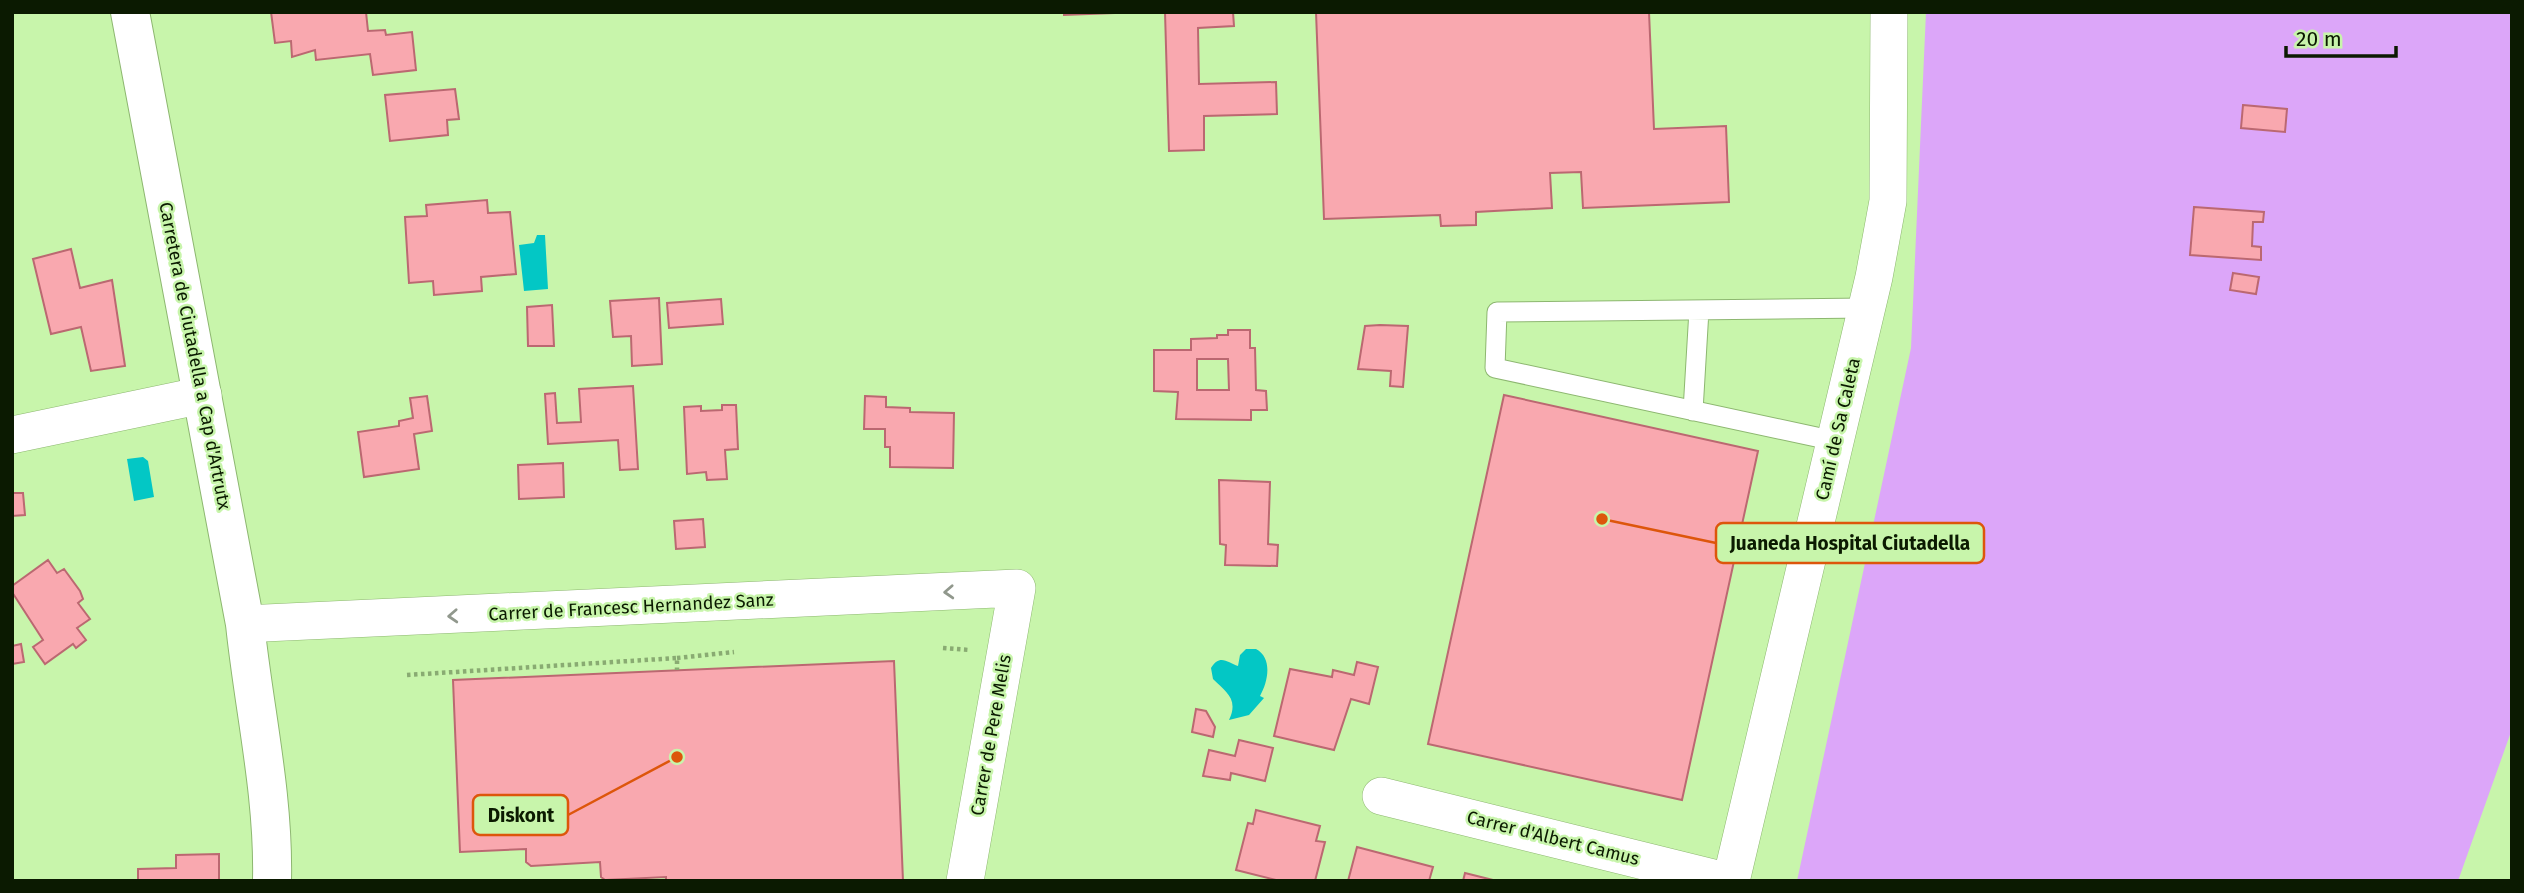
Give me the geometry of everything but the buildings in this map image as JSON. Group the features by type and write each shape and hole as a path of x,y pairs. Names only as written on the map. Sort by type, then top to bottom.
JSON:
{"street":[{"name":"Carretera de Ciutadella a Cap d'Artrutx","path":"130,12 245,624 253,700 267,769 272,881"},
{"name":"Camí de Sa Caleta","path":"1728,881 1867,308 1888,201 1889,12"},
{"path":"12,435 203,395"},
{"name":"Carrer de Francesc Hernandez Sanz","path":"245,624 1017,588"},
{"name":"Carrer de Pere Melis","path":"965,881 1017,588"},
{"name":"Carretera de Ciutadella a Cap d'Artrutx","path":"253,700 250,769 253,881"},
{"name":"Carrer d'Albert Camus","path":"1381,796 1728,881"}],"lane":[{"path":"1835,441 1495,368 1497,312 1867,308"},
{"path":"1693,411 1699,310"}],"path":[{"path":"407,675 677,659 734,652"},
{"path":"677,659 677,670"}],"shaded area":[{"path":"1926,12 2512,12 2512,729 2458,881 1797,881 1911,348"}],"water":[{"path":"537,235 545,235 548,289 524,291 519,245 534,243"},
{"path":"143,457 148,461 154,497 134,501 127,459"},
{"path":"1246,649 1256,649 1265,658 1267,677 1260,696 1264,698 1249,715 1229,720 1232,701 1213,679 1211,668 1221,660 1238,666 1240,655"}],"place":[{"name":"Juaneda Hospital Ciutadella","path":"1602,519"},
{"name":"Diskont","path":"677,757"}]}
